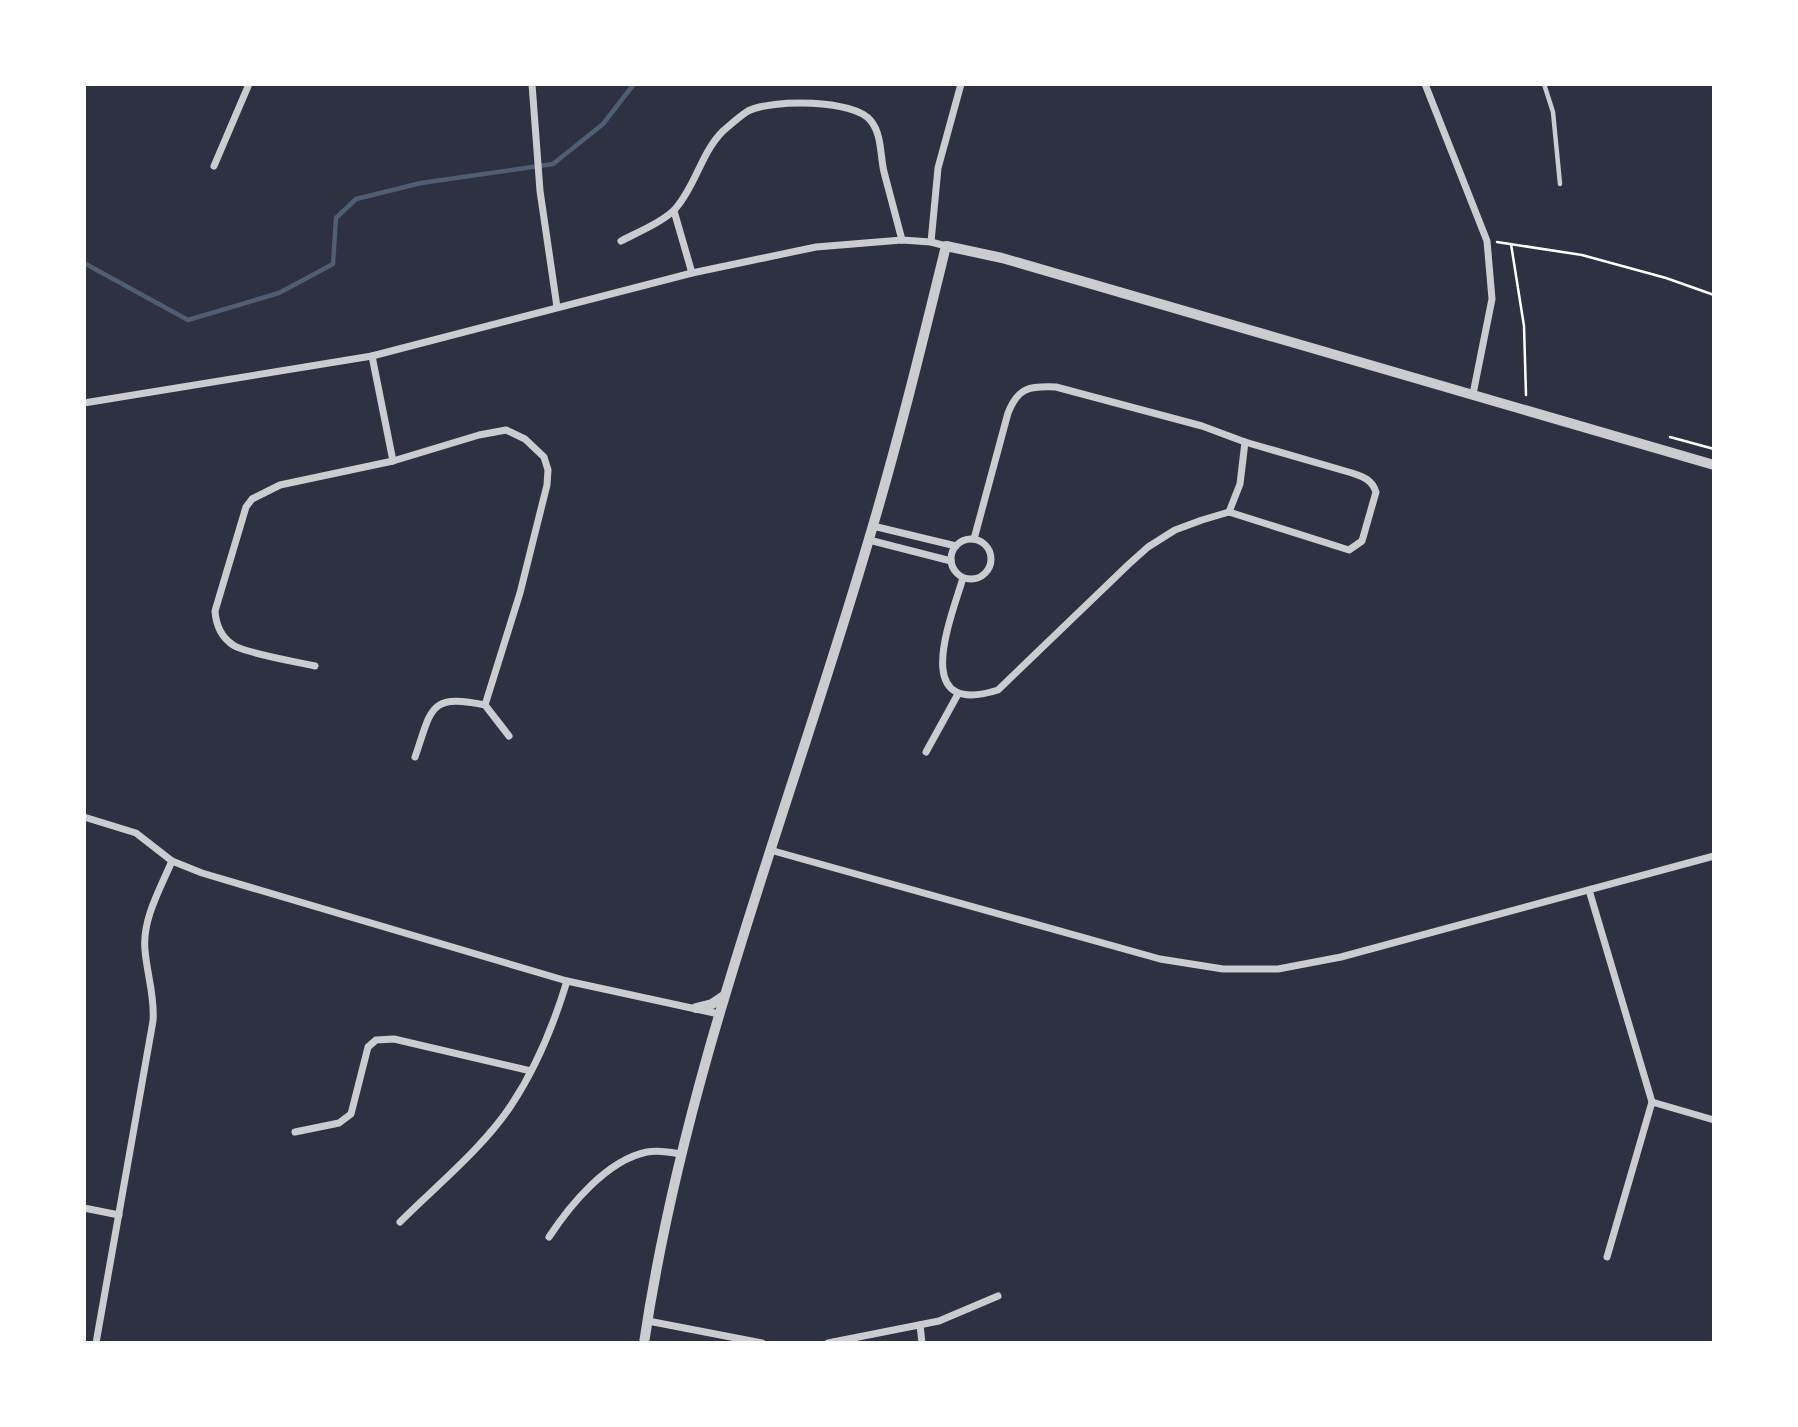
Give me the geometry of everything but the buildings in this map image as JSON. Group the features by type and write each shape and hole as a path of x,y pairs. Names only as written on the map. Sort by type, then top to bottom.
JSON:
{"street":[{"path":"214,166 249,84"},
{"path":"532,84 540,191 557,307"},
{"path":"931,242 938,168 961,84"},
{"path":"1425,84 1487,241 1493,299 1473,394"},
{"path":"621,241 674,211 694,179 704,155 723,130 748,111 783,103 837,106 864,114 872,121 879,136 883,169 902,240"},
{"path":"674,211 692,273"},
{"path":"84,402 372,356 692,273 816,247 902,240 931,242 1002,258 1714,465"},
{"path":"644,1343 680,1154 724,996 869,540 912,387 946,246"},
{"path":"372,356 393,461"},
{"path":"963,578 942,660 943,675 947,684 958,694 979,696 998,690 1148,547 1175,530 1229,512 1349,550 1362,541 1376,492 1374,485 1368,480 1352,472 1245,442 1202,426 1056,387 1038,386 1023,390 1013,400 974,539"},
{"path":"315,666 234,647 222,636 216,624 215,611 246,508 252,499 279,485 393,461 479,435 506,430 525,439 544,457 548,470 547,485 520,593 485,705"},
{"path":"1229,512 1240,484 1245,442"},
{"path":"873,526 956,546"},
{"path":"974,539 988,547 990,565 982,576 963,578 953,568 951,561 956,546 963,541 974,539"},
{"path":"869,540 951,561"},
{"path":"926,752 958,694"},
{"path":"415,757 430,714 437,705 450,700 485,705 509,736"},
{"path":"84,817 136,833 172,861 202,873 567,981 719,1014"},
{"path":"770,850 1160,959 1250,971 1278,969 1341,957 1714,856"},
{"path":"96,1343 153,1021 154,998 144,948 146,933 150,914 172,861"},
{"path":"1589,890 1652,1102 1607,1257"},
{"path":"401,1222 497,1124 512,1104 539,1058 567,981"},
{"path":"696,1008 712,1004 724,996"},
{"path":"295,1132 339,1123 351,1114 368,1047 376,1040 394,1039 531,1071"},
{"path":"1652,1102 1714,1120"},
{"path":"549,1237 591,1184 619,1165 647,1152 680,1154"},
{"path":"84,1209 119,1215"},
{"path":"828,1343 939,1321 998,1296"},
{"path":"648,1321 762,1343"},
{"path":"920,1325 922,1343"}],"lane":[{"path":"1544,84 1553,112 1560,184"}],"path":[{"path":"1487,241 1582,256 1666,278 1714,295"},
{"path":"1511,244 1524,326 1525,395 1537,398"},
{"path":"1663,435 1714,449"}],"waterway":[{"path":"84,263 188,320 279,293 333,264 336,218 356,199 421,183 553,164 603,124 634,84"}]}
